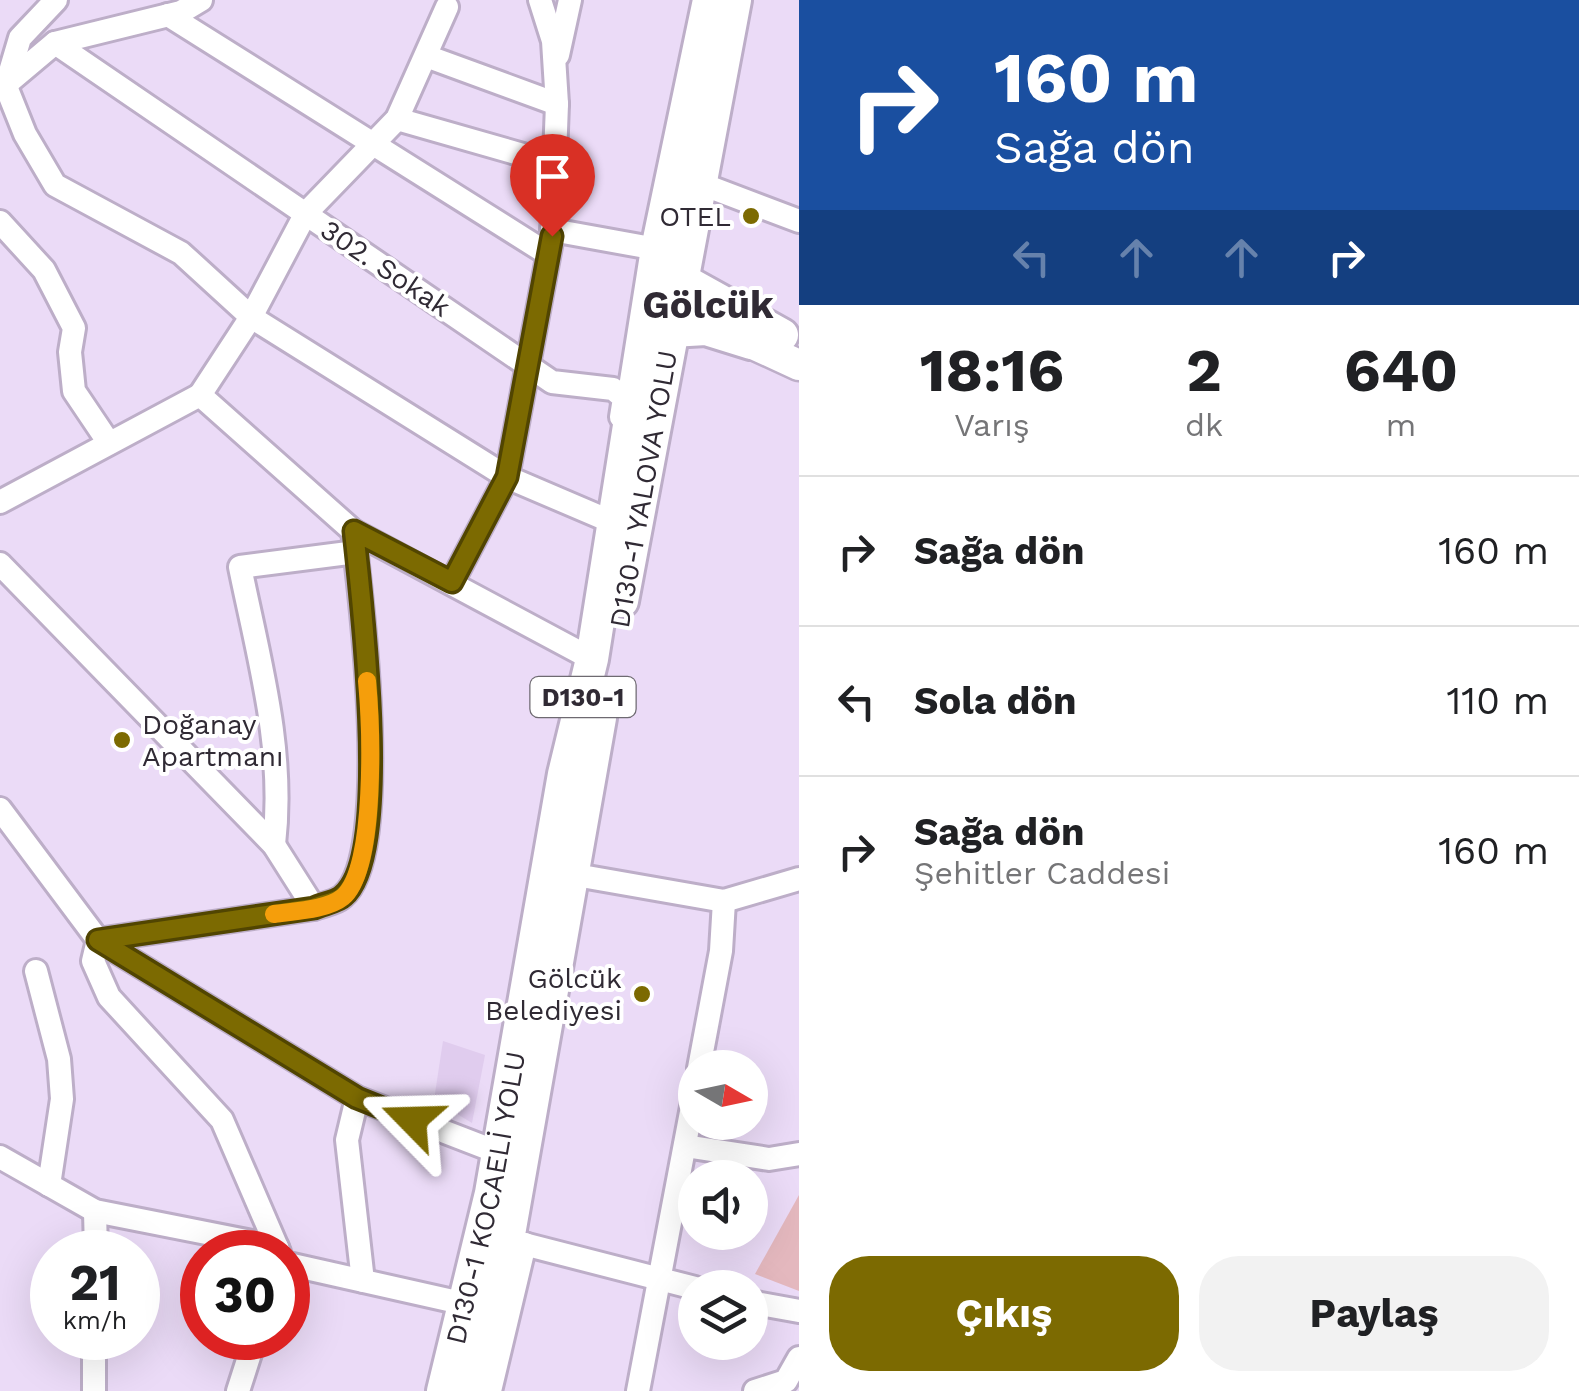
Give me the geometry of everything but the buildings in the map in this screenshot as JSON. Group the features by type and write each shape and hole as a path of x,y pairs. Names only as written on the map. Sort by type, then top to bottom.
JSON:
{"highway":[{"name":"D130-1 KOCAELİ YOLU","path":"443,1391 458,1302 498,1152 564,774 592,659 607,521 664,276 709,0"},
{"name":"D130-1 YALOVA YOLU","path":"472,1391 516,1242 570,874 672,330 664,276 699,183 735,0"},
{"path":"664,276 777,340"},
{"path":"672,330 706,329 777,340"}],"main road":[{"path":"777,340 799,365"}],"street":[{"path":"56,0 20,38 4,82 25,134 54,184 181,253 251,317 507,477 607,521"},
{"path":"4,82 55,43 168,15 200,0"},
{"path":"452,582 507,477 552,230 558,165 557,104 553,42 540,0"},
{"path":"555,70 570,0"},
{"path":"0,502 200,395 251,317 306,213 397,119 447,2"},
{"path":"168,15 548,254"},
{"name":"302. Sokak","path":"55,43 552,382 613,389 624,398 607,521"},
{"path":"426,56 557,104"},
{"path":"397,119 558,165"},
{"path":"699,183 799,221"},
{"path":"0,222 44,270 74,328 70,352 74,391 109,443"},
{"path":"552,230 664,276"},
{"path":"200,395 355,542 452,582 592,659"},
{"path":"274,845 279,798 276,738 240,566 355,542"},
{"path":"98,940 314,908 343,897 357,874 368,820 371,721 355,542"},
{"path":"0,564 274,845 314,908"},
{"path":"0,809 98,940 357,1098 498,1152"},
{"path":"570,874 724,902 799,880"},
{"path":"702,1050 721,951 724,902"},
{"path":"98,940 93,961 109,997 222,1120 270,1230"},
{"path":"36,971 59,1059 62,1099 49,1185"},
{"path":"357,1098 347,1140 363,1281"},
{"path":"638,1391 686,1140"},
{"path":"685,1146 769,1160 799,1154"},
{"path":"0,1157 95,1211 180,1231"},
{"path":"95,1211 95,1230"},
{"path":"490,1391 516,1242 678,1282"},
{"path":"310,1264 363,1281 458,1302 428,1391"},
{"path":"768,1305 799,1311"},
{"path":"755,1391 786,1381 799,1358"},
{"path":"94,1360 94,1391"},
{"path":"238,1391 248,1360"}],"shaded area":[{"path":"443,1041 485,1055 472,1123 434,1100"},
{"path":"799,1195 799,1291 768,1279 768,1270 757,1270"}],"slow traffic":[{"path":"274,914 314,908 343,897 357,874 368,820 371,721 367,681"}],"place":[{"name":"OTEL","path":"751,216"},
{"name":"Doğanay Apartmanı","path":"122,740"},
{"name":"Gölcük Belediyesi","path":"642,994"}],"district":[{"name":"Gölcük","path":"708,305"}],"route":[{"path":"412,1120 357,1098 98,940 314,908 343,897 357,874 368,820 371,721 354,531 452,582 495,507 507,477 552,236"}]}
